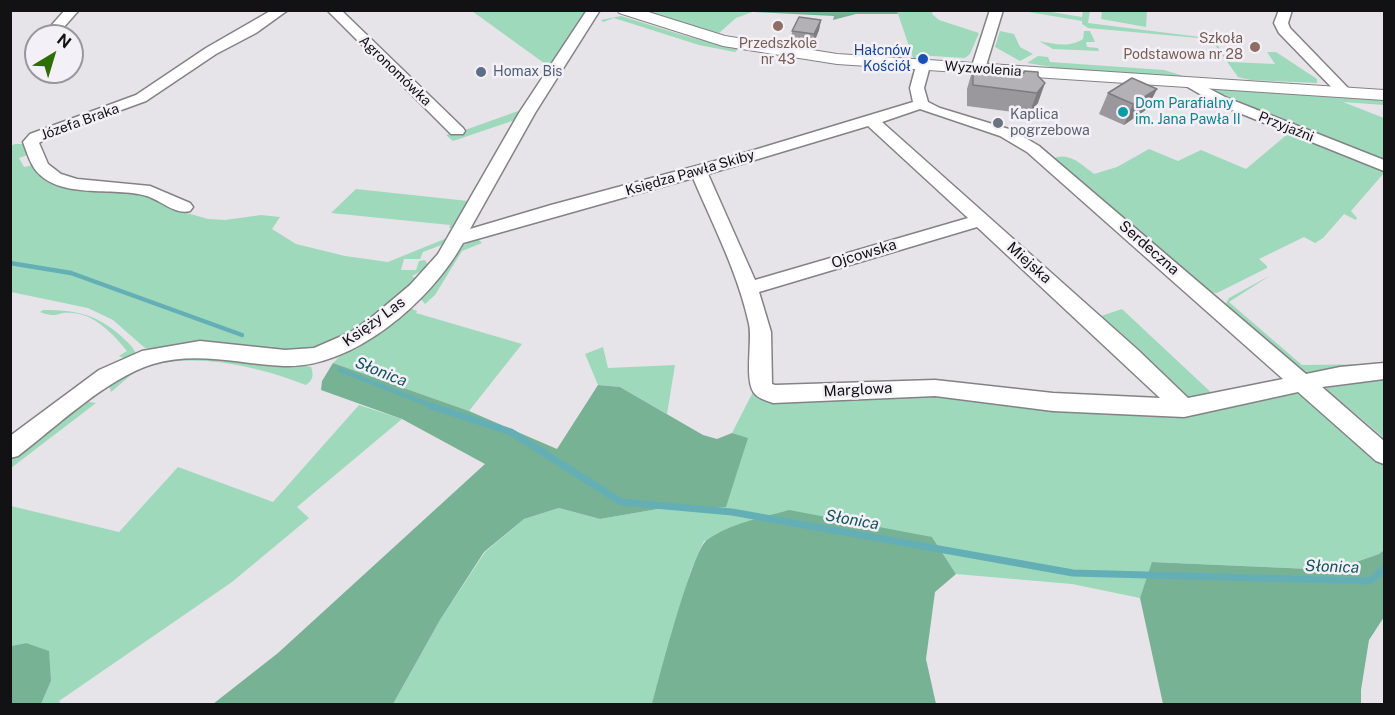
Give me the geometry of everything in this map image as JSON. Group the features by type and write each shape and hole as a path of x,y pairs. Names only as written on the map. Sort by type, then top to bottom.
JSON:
{"street":[{"path":"61,24 73,10"},
{"name":"Józefa Braka","path":"183,207 150,191 76,184 55,178 41,166 31,142 36,136 141,98 211,51 251,30 282,10"},
{"name":"Agronomówka","path":"333,10 457,130"},
{"path":"978,69 997,10"},
{"path":"1286,10 1281,23 1284,30 1344,92"},
{"name":"Wyzwolenia","path":"616,11 700,35 772,51 837,59 1384,94"},
{"name":"Księży Las","path":"10,449 107,376 148,357 200,349 285,358 317,356 335,350 379,322 417,290 438,267 457,238 500,159 589,17 616,11"},
{"path":"921,104 917,88 923,66"},
{"name":"Przyjaźni","path":"1191,82 1222,101 1384,166"},
{"name":"Księdza Pawła Skiby","path":"457,238 476,235 562,208 699,172 921,104"},
{"name":"Serdeczna","path":"921,104 935,111 1006,133 1033,149 1384,454"},
{"name":"Miejska","path":"871,120 1122,348 1184,408"},
{"name":"Marglowa","path":"699,172 748,289 762,336 760,386 773,394 935,388 1053,402 1184,408"},
{"name":"Ojcowska","path":"748,289 980,220"},
{"path":"1184,408 1348,374 1384,371"}],"green space":[{"path":"755,10 897,10 898,14 856,14 833,20 834,16 754,12"},
{"path":"472,11 591,11 548,66"},
{"path":"644,11 755,11 736,18 719,33"},
{"path":"897,11 933,11 932,14 939,20 979,33 970,54 965,58 916,55 916,58 913,58"},
{"path":"1023,11 1045,11 1082,17 1083,11 1090,11 1088,23 1200,37 1215,42 1230,62 1275,64 1267,52 1276,52 1317,79 1317,83 1250,80 1238,77 1213,42 1199,38 1088,28 1082,24 1082,21"},
{"path":"1102,11 1147,11 1146,27 1101,19"},
{"path":"621,16 738,49 735,52 699,45 614,18 603,22 601,20"},
{"path":"1000,31 1014,34 1020,47 1033,54 1020,61 995,47"},
{"path":"1084,31 1090,31 1095,42 1086,42 1087,47 1098,48 1099,51 1053,49 1039,41 1073,44 1083,39"},
{"path":"365,35 465,130 521,110 515,120 453,141 446,135 451,133"},
{"path":"1038,56 1048,57 1050,62 1164,70 1187,77 1070,70 1027,63"},
{"path":"1208,90 1384,99 1384,105 1343,102 1384,118 1384,163 1227,101 1223,94 1214,94"},
{"path":"1290,132 1383,168 1384,173 1351,211 1357,218 1356,220 1344,214 1323,238 1315,243 1304,237 1259,259 1267,268 1217,293 1207,292 1053,159 1069,158 1094,174 1117,167 1149,149 1178,161 1201,150 1246,169"},
{"path":"24,144 30,154 19,158 24,167 33,165 71,190 138,192 187,213 208,219 225,220 261,215 280,217 272,229 296,244 345,256 388,262 447,238 444,244 423,252 420,259 404,259 401,270 416,270 419,261 425,260 429,267 412,276 415,278 412,281 414,287 362,327 305,352 145,348 113,320 88,308 11,292 10,146"},
{"path":"478,183 480,184 462,218 452,228 449,228 450,225 331,213 356,189 468,201"},
{"path":"477,238 482,243 462,251 435,295 425,304 418,296 458,248"},
{"path":"1271,275 1229,302 1302,365 1384,364 1384,367 1310,375 1297,372 1225,305 1229,298"},
{"path":"405,306 417,311 416,313 522,344 469,411 333,363 346,350"},
{"path":"1122,309 1216,397 1293,378 1191,404 1095,318"},
{"path":"43,310 76,312 94,318 121,336 132,346 136,354 126,359 119,356 127,351 110,332 88,317 67,313 50,315 40,312"},
{"path":"603,347 608,368 675,365 667,414 620,387 598,385 585,354"},
{"path":"183,355 303,365 311,367 312,377 306,385 246,367 224,363 180,361 140,370 111,392 109,386 121,373"},
{"path":"333,363 469,411 557,449 598,385 620,387 703,435 717,439 732,433 748,438 726,507 658,509 600,519 559,508 524,519 484,552 440,620 393,704 213,704 278,653 485,464 402,419 321,390 322,381"},
{"path":"1384,377 1384,438 1324,387"},
{"path":"754,390 910,390 1041,410 1069,405 1178,412 1301,390 1310,393 1384,458 1384,550 1379,554 1333,570 1153,562 1140,598 1072,584 956,574 932,537 704,541 691,570 652,704 393,704 440,620 485,552 524,519 559,508 600,519 658,509 747,438 732,433"},
{"path":"85,401 96,403 11,468 11,457"},
{"path":"359,405 402,419 297,507 309,518 232,582 59,701 61,704 41,704 51,681 26,643 11,646 11,506 119,532 178,467 273,502"},
{"path":"789,510 932,537 956,574 935,592 926,659 936,704 652,704 693,566 707,540 726,529"},
{"path":"1384,550 1384,617 1369,640 1361,704 1163,704 1140,598 1152,562 1333,570 1379,554"},
{"path":"26,643 49,651 51,681 41,704 11,704 11,646"}],"building":[{"path":"799,17 821,20 814,34 792,31"},
{"path":"973,68 1007,73 1038,72 1038,76 1045,83 1037,93 973,85"},
{"path":"1132,78 1157,89 1133,104 1108,93"}],"waterway":[{"name":"Słonica","path":"10,263 71,273 242,335"},
{"name":"Słonica","path":"340,370 435,407"},
{"name":"Słonica","path":"431,406 511,432 621,502 732,512 1073,573 1370,581 1384,569"}],"place":[{"name":"Przedszkole nr 43","path":"778,26"},
{"name":"Szkoła Podstawowa nr 28","path":"1255,47"},
{"name":"Hałcnów Kościół","path":"923,59"},
{"name":"Homax Bis","path":"481,72"},
{"name":"Dom Parafialny im. Jana Pawła II","path":"1123,112"},
{"name":"Kaplica pogrzebowa","path":"998,123"}]}
